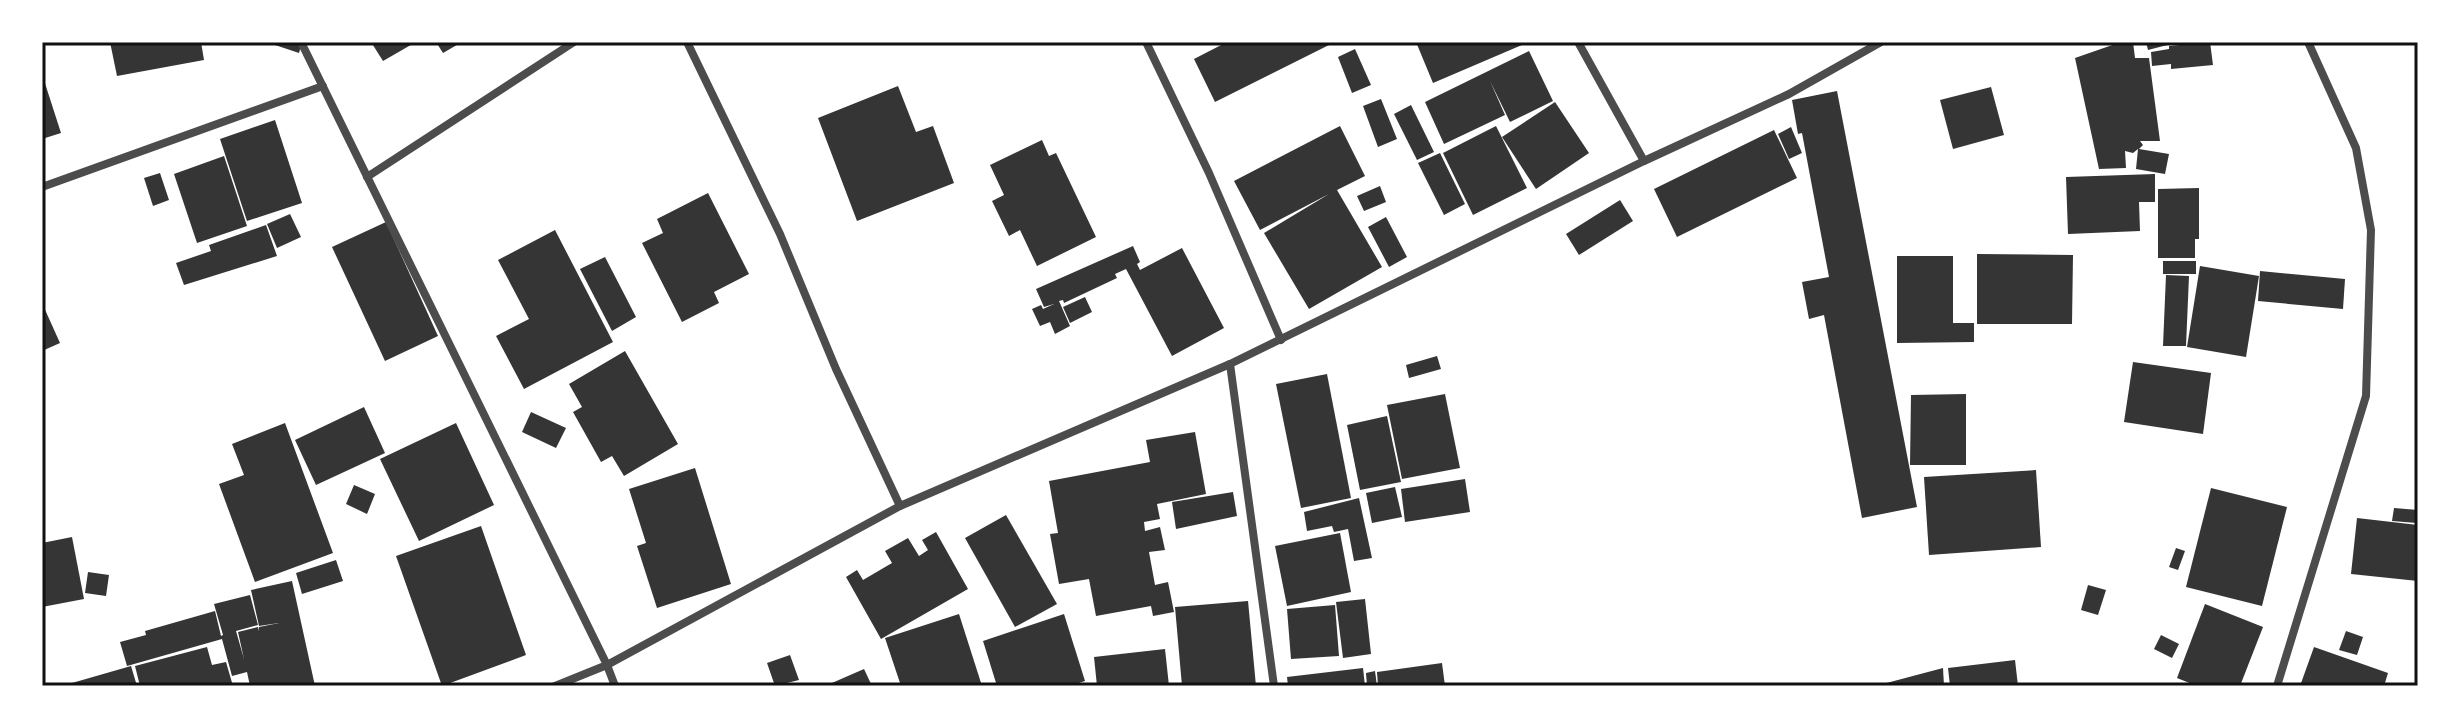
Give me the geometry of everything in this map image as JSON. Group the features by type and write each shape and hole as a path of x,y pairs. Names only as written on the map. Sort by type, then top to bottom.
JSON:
{"street":[{"path":"301,42 615,686"},
{"path":"367,177 574,42"},
{"path":"687,42 780,234 836,369 900,506"},
{"path":"1146,42 1209,173 1281,340"},
{"path":"1578,42 1644,161"},
{"path":"555,686 607,665 900,506 1281,340 1644,161 1789,94 1881,42"},
{"path":"2277,686 2366,396 2371,230 2356,148 2308,42"},
{"path":"42,187 323,86"},
{"path":"1230,364 1274,686"}],"building":[{"path":"110,42 201,42 204,60 117,76"},
{"path":"266,42 302,42 299,53"},
{"path":"371,42 416,42 383,61"},
{"path":"436,42 462,42 443,53"},
{"path":"1227,42 1335,42 1215,102 1194,59"},
{"path":"1416,42 1529,42 1433,83"},
{"path":"2121,42 2133,42 2135,58 2149,58 2160,141 2140,141 2143,145 2139,149 2169,154 2165,174 2136,169 2138,149 2133,153 2125,151 2126,168 2099,169 2075,58"},
{"path":"2146,42 2175,42 2175,43 2148,50"},
{"path":"2210,42 2213,65 2171,69 2171,64 2152,66 2151,52 2169,49 2169,46"},
{"path":"1355,49 1371,85 1352,93 1338,57"},
{"path":"1529,51 1553,101 1510,122 1490,81 1505,115 1444,144 1425,102"},
{"path":"42,74 61,133 42,139"},
{"path":"898,86 916,132 933,126 954,183 857,221 818,118"},
{"path":"1991,87 2004,135 1953,149 1940,100"},
{"path":"1837,91 1917,507 1862,518 1824,315 1809,319 1802,282 1829,277 1802,133 1798,134 1792,100"},
{"path":"1381,99 1397,139 1378,147 1363,106"},
{"path":"1555,102 1589,153 1536,189 1502,137"},
{"path":"1411,105 1434,152 1417,160 1394,114"},
{"path":"275,120 302,203 247,221 220,139"},
{"path":"1340,126 1365,176 1337,190 1382,267 1309,309 1264,233 1329,194 1260,230 1234,181"},
{"path":"1496,126 1527,188 1473,215 1443,153"},
{"path":"1791,127 1802,153 1789,159 1778,134"},
{"path":"1774,130 1797,178 1677,237 1654,189"},
{"path":"1042,140 1049,156 1056,153 1096,237 1037,266 1020,230 1009,236 992,201 1004,195 990,165"},
{"path":"1440,153 1465,204 1444,215 1418,163"},
{"path":"224,156 247,226 197,243 174,174"},
{"path":"160,173 169,200 153,206 144,178"},
{"path":"2155,174 2155,202 2139,202 2140,231 2068,234 2066,177"},
{"path":"1380,186 1386,202 1364,211 1357,196"},
{"path":"2199,188 2199,239 2195,239 2195,258 2158,258 2158,189"},
{"path":"708,193 749,274 714,292 719,303 682,322 642,243 663,233 657,219"},
{"path":"1620,200 1633,221 1579,255 1566,234"},
{"path":"290,214 301,237 277,248 267,224"},
{"path":"1386,217 1407,257 1389,267 1368,227"},
{"path":"386,222 438,336 385,361 332,247"},
{"path":"266,225 277,256 184,285 176,263 211,251 209,245"},
{"path":"555,230 613,342 524,389 496,336 529,319 498,260"},
{"path":"1133,246 1140,270 1182,248 1224,328 1172,356 1126,269 1115,274 1117,278 1064,303 1063,300 1059,301 1070,326 1055,334 1050,322 1040,326 1032,309 1041,305 1043,309 1054,304 1044,307 1036,289"},
{"path":"1977,254 2073,255 2072,324 1977,324"},
{"path":"1897,256 1953,256 1953,323 1974,323 1974,342 1897,343"},
{"path":"605,257 636,317 612,331 580,269"},
{"path":"2163,261 2196,261 2196,274 2163,274"},
{"path":"2200,266 2259,276 2246,357 2187,347"},
{"path":"2260,271 2345,279 2343,309 2258,301"},
{"path":"2166,275 2189,276 2186,346 2163,346"},
{"path":"1085,297 1092,312 1070,323 1063,307"},
{"path":"42,303 60,343 42,351"},
{"path":"625,351 678,444 624,476 612,456 601,462 573,412 582,407 569,384"},
{"path":"1437,356 1441,369 1409,378 1406,365"},
{"path":"2133,362 2211,373 2203,434 2124,422"},
{"path":"1327,374 1351,498 1301,508 1276,384"},
{"path":"1445,394 1460,468 1402,479 1387,405"},
{"path":"1966,394 1966,465 1910,465 1911,395"},
{"path":"364,407 385,453 316,485 295,440"},
{"path":"531,412 566,428 556,448 522,432"},
{"path":"1387,416 1401,482 1360,490 1347,425"},
{"path":"285,423 333,553 255,582 219,484 244,475 232,444"},
{"path":"456,423 494,505 419,541 380,459"},
{"path":"1195,432 1206,494 1157,504 1160,519 1144,522 1145,531 1160,527 1165,550 1149,552 1155,585 1168,582 1174,612 1153,616 1151,606 1096,616 1089,579 1059,584 1050,534 1058,533 1049,481 1150,462 1146,440"},
{"path":"695,468 731,584 657,608 637,546 646,543 629,489"},
{"path":"2036,470 2041,547 1929,555 1924,477"},
{"path":"1465,479 1470,512 1405,522 1401,489"},
{"path":"354,485 375,494 367,514 346,504"},
{"path":"1395,487 1402,517 1372,523 1366,493"},
{"path":"2211,488 2287,507 2262,606 2186,587"},
{"path":"1233,492 1237,516 1176,529 1172,502"},
{"path":"1359,498 1372,558 1354,561 1348,529 1334,532 1332,526 1307,531 1304,512"},
{"path":"2394,508 2418,510 2417,523 2392,521"},
{"path":"1006,515 1057,604 1015,627 965,538"},
{"path":"2357,518 2418,525 2418,581 2351,574"},
{"path":"481,526 526,655 442,686 396,556"},
{"path":"936,532 968,589 881,639 846,577 857,570 863,580 892,563 885,551 908,538 919,556 928,550 922,540"},
{"path":"1340,533 1351,592 1287,606 1275,546"},
{"path":"72,537 84,599 42,607 42,543"},
{"path":"2176,548 2185,551 2178,570 2169,567"},
{"path":"336,560 343,581 302,594 296,573"},
{"path":"88,572 109,575 106,596 85,593"},
{"path":"292,581 315,686 250,686 247,672 232,676 222,639 127,666 120,642 146,635 145,631 215,611 221,636 214,604 250,595 258,625 236,631 244,659 238,632 258,627 259,631 259,627 279,623 259,626 251,590"},
{"path":"2088,585 2106,590 2098,615 2081,610"},
{"path":"1365,599 1371,654 1343,658 1336,602"},
{"path":"1248,601 1256,686 1182,686 1175,607"},
{"path":"2205,604 2263,627 2240,686 2197,686 2177,678"},
{"path":"1335,605 1339,656 1291,659 1287,609"},
{"path":"959,614 982,686 901,686 885,638"},
{"path":"1064,614 1085,681 1070,686 997,686 983,641"},
{"path":"2346,631 2363,637 2357,655 2339,650"},
{"path":"2161,635 2179,644 2172,658 2154,649"},
{"path":"207,647 212,665 226,662 233,686 140,686 135,666"},
{"path":"2314,647 2388,673 2384,686 2300,686"},
{"path":"1165,649 1169,686 1097,686 1094,657"},
{"path":"790,655 799,680 775,686 767,663"},
{"path":"2015,660 2018,686 1950,686 1948,668"},
{"path":"1442,663 1445,686 1378,686 1377,672"},
{"path":"131,666 137,686 65,686 65,685"},
{"path":"1363,668 1365,686 1288,686 1287,677"},
{"path":"1943,668 1944,686 1879,686 1879,685"},
{"path":"864,669 872,686 825,686"},
{"path":"1375,671 1377,686 1367,686 1366,673"}]}
